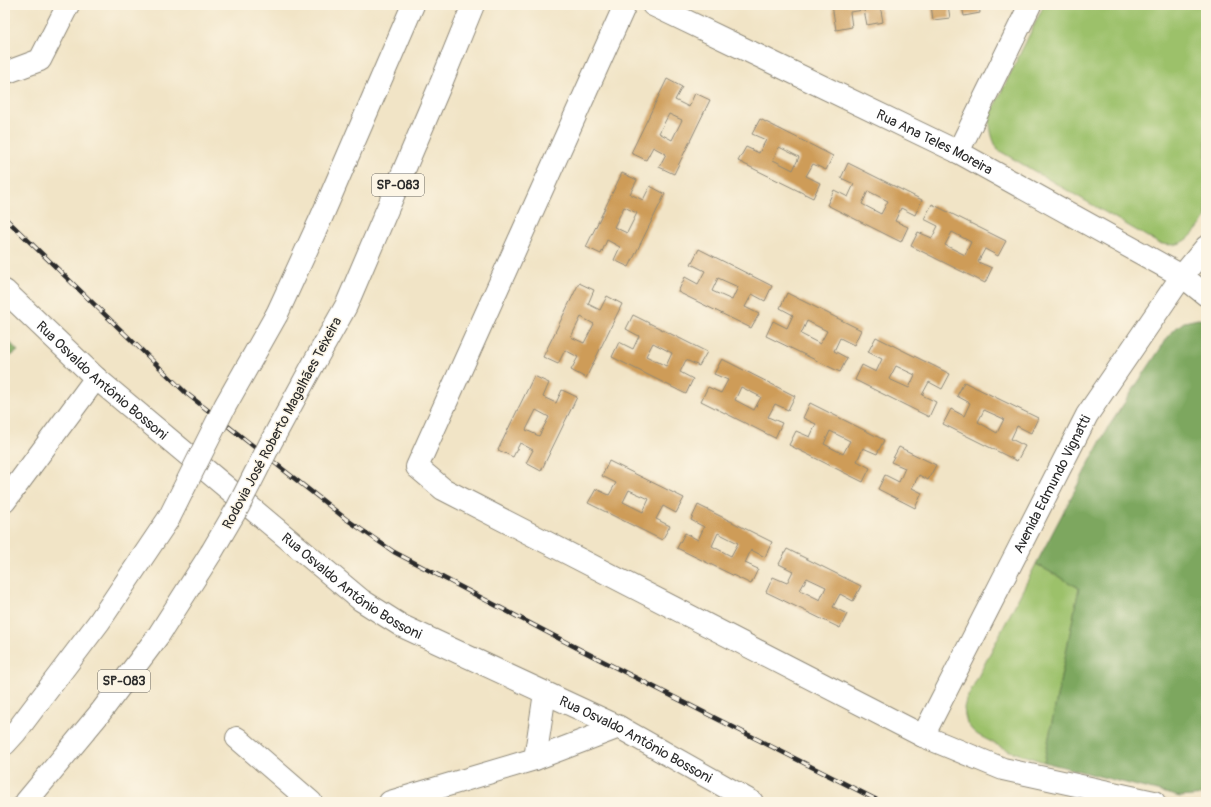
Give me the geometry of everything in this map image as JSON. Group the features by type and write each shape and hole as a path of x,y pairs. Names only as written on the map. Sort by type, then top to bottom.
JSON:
{"main road":[{"path":"5,73 40,60 68,5"},
{"path":"5,744 15,733 99,622 169,518 225,406 277,314 322,216 413,5"},
{"name":"Rodovia José Roberto Magalhães Teixeira","path":"26,802 100,713 154,642 212,553 238,507 271,442 346,306 473,5"},
{"path":"625,5 417,467 443,489 923,736 1003,769 1154,802"},
{"name":"Rua Ana Teles Moreira","path":"653,5 958,152 1182,276 1206,295"},
{"path":"958,152 1030,5"},
{"name":"Avenida Edmundo Vignatti","path":"923,736 1087,415 1182,276 1206,247"},
{"name":"Rua Osvaldo Antônio Bossoni","path":"5,291 96,378 361,600 402,626 545,693 620,726 752,802"},
{"path":"5,501 96,378"},
{"path":"535,759 545,693"},
{"path":"390,802 535,759 620,726"},
{"path":"237,738 311,802"}],"green space":[{"path":"1044,5 1206,5 1206,218 1192,236 1181,243 1167,245 1158,243 998,150 991,133 990,115"},
{"path":"1198,319 1206,320 1206,795 1180,797 1044,762 1079,588 1036,564 1107,429 1172,331 1184,322"},
{"path":"5,337 18,351 5,360"},
{"path":"1036,564 1079,588 1044,762 1007,750 978,735 967,723 964,708 966,700"}],"building":[{"path":"832,5 880,5 883,22 867,25 864,10 850,12 852,27 836,30"},
{"path":"931,5 948,5 950,18 933,20"},
{"path":"962,5 979,5 980,13 964,16"},
{"path":"667,79 682,87 675,100 689,107 695,93 710,100 674,174 659,167 666,154 653,147 646,160 631,153","holes":["669,114 682,120 672,140 659,133"]},
{"path":"760,119 833,156 826,170 813,164 806,176 820,183 813,198 738,161 746,147 759,153 766,140 752,134","holes":["779,147 799,157 793,170 773,160"]},
{"path":"848,163 922,200 915,215 901,208 895,221 908,227 901,242 827,205 834,190 848,197 854,184 841,178","holes":["868,191 888,201 881,214 862,204"]},
{"path":"622,173 637,180 630,194 643,200 650,186 665,194 629,267 614,260 620,247 607,240 601,254 586,247","holes":["624,207 637,213 627,233 614,227"]},
{"path":"932,204 1006,241 998,256 985,249 978,262 992,268 985,283 911,246 918,232 932,238 938,226 924,219","holes":["952,232 971,242 965,255 945,245"]},
{"path":"699,249 772,286 765,301 752,294 745,307 759,314 751,328 678,292 685,277 698,284 705,271 691,264","holes":["718,278 738,287 732,300 712,291"]},
{"path":"579,283 594,290 588,304 600,310 607,296 622,304 586,378 571,370 578,357 565,350 558,364 543,357","holes":["581,317 594,324 584,343 571,337"]},
{"path":"787,293 861,330 854,345 840,338 834,351 847,358 840,372 766,336 773,321 787,328 793,315 780,308","holes":["807,321 827,331 820,344 801,334"]},
{"path":"633,315 707,352 699,366 686,360 680,372 693,379 686,394 612,357 619,342 633,349 639,336 626,329","holes":["653,343 672,353 666,366 646,356"]},
{"path":"876,337 950,374 942,389 929,382 922,395 936,402 929,417 855,380 862,365 876,372 882,359 868,352","holes":["896,366 915,375 909,388 889,379"]},
{"path":"722,359 795,396 788,410 775,404 768,417 782,423 775,438 701,401 708,387 721,393 728,380 714,374","holes":["741,387 761,397 754,410 735,400"]},
{"path":"534,376 549,383 543,397 556,403 562,390 577,397 541,471 526,463 533,450 520,443 513,457 498,450","holes":["536,410 549,417 539,436 526,430"]},
{"path":"964,382 1038,418 1031,433 1017,426 1011,439 1025,446 1017,461 943,424 951,409 964,416 970,403 957,396","holes":["984,410 1004,419 997,433 978,422"]},
{"path":"810,403 884,440 877,454 863,448 857,461 870,468 863,482 789,445 796,431 810,437 816,424 803,418","holes":["830,431 850,441 843,454 824,444"]},
{"path":"899,447 936,465 928,480 919,475 912,488 922,493 915,508 878,489 885,475 899,482 905,468 891,462"},
{"path":"609,461 684,498 676,513 663,506 656,519 670,526 662,540 588,503 596,489 609,495 616,483 602,476","holes":["629,490 649,499 643,512 623,502"]},
{"path":"698,505 772,542 765,557 751,550 745,563 758,569 751,584 677,548 685,533 698,540 704,527 691,520","holes":["718,533 738,543 731,556 712,546"]},
{"path":"787,549 861,586 853,601 840,594 833,607 847,614 840,628 766,592 773,577 787,583 793,571 779,564","holes":["807,578 826,587 820,600 800,590"]}],"railway":[{"path":"5,218 186,393 346,519 394,552 581,650 881,802"}]}
